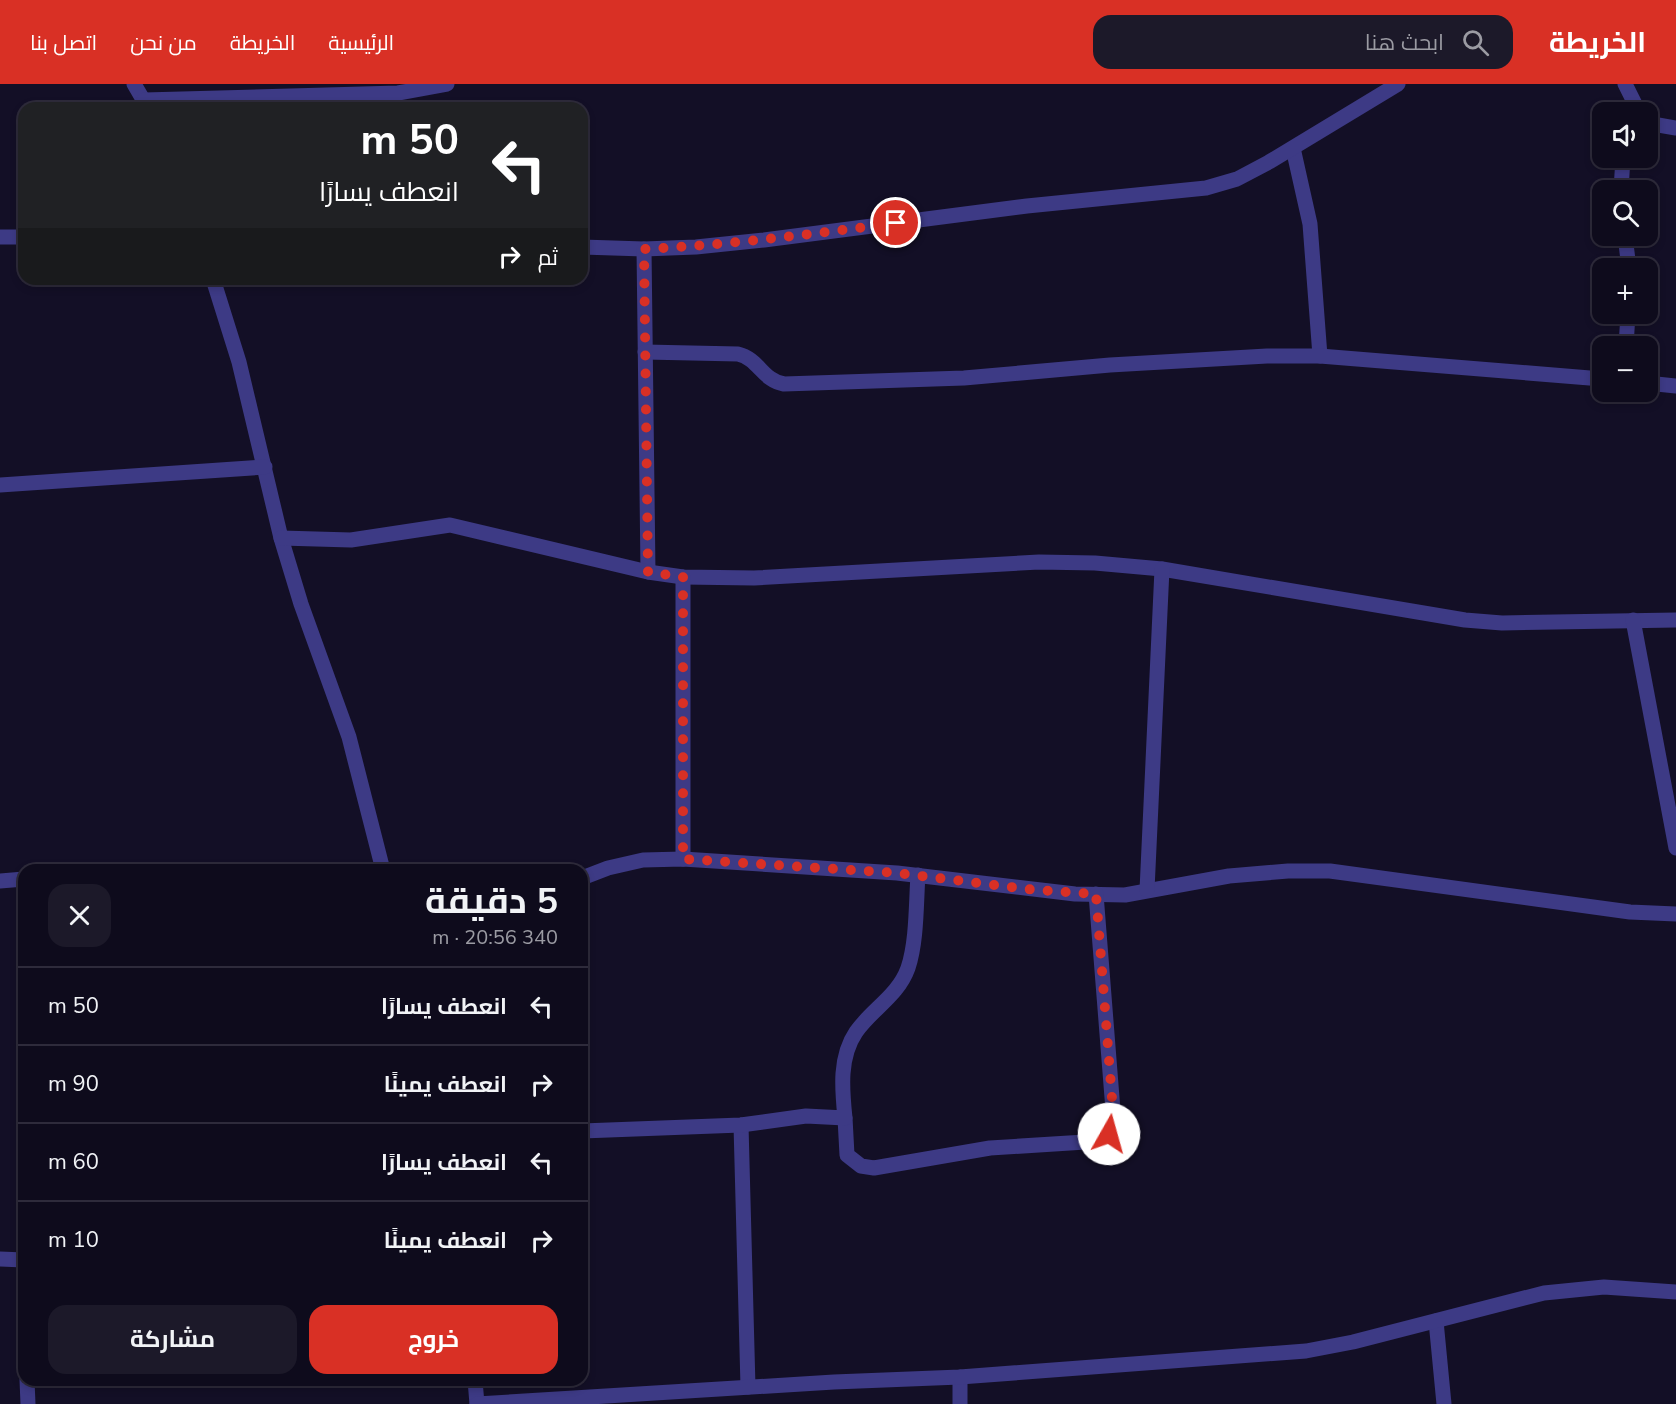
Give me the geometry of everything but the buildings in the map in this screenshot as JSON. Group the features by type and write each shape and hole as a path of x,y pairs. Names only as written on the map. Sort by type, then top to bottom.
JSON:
{"street":[{"path":"134,84 145,102"},
{"path":"162,102 256,90 398,93 447,84"},
{"path":"588,247 644,249 696,247 1027,206 1206,188 1237,179 1398,84"},
{"path":"1658,125 1676,128"},
{"path":"1293,148 1310,224 1320,356"},
{"path":"0,237 18,237"},
{"path":"644,249 648,572"},
{"path":"215,285 239,362 281,538 301,604 349,736 381,864"},
{"path":"645,352 738,354 753,360 771,380 784,384 964,378 1122,364 1267,356 1320,356 1592,379"},
{"path":"1658,384 1676,386"},
{"path":"0,485 265,467"},
{"path":"281,538 351,540 450,525 648,572 683,577 754,578 1038,562 1095,563 1162,569 1465,620 1502,623 1676,620"},
{"path":"1147,890 1162,569"},
{"path":"683,577 683,859"},
{"path":"1633,620 1676,848"},
{"path":"588,875 608,867 642,860 683,859 918,875 1039,890 1125,895 1229,876 1287,871 1330,871 1630,912 1676,914"},
{"path":"918,875 908,968 894,993 856,1032 847,1050 841,1085 847,1155 861,1166 874,1168 990,1148 1101,1141 1109,1134 1114,1124 1096,894"},
{"path":"0,881 18,880"},
{"path":"588,1131 741,1125 806,1116 845,1118"},
{"path":"741,1125 748,1387"},
{"path":"0,1259 18,1260"},
{"path":"476,1386 477,1404 834,1382 960,1377 1306,1351 1353,1342 1544,1293 1604,1287 1676,1292"},
{"path":"1436,1321 1444,1404"},
{"path":"960,1377 960,1404"},
{"path":"27,1386 28,1404"}],"route":[{"path":"896,223 764,240 696,247 644,249 648,572 683,577 683,859 897,873 1035,890 1096,894 1114,1124 1109,1134"}]}
